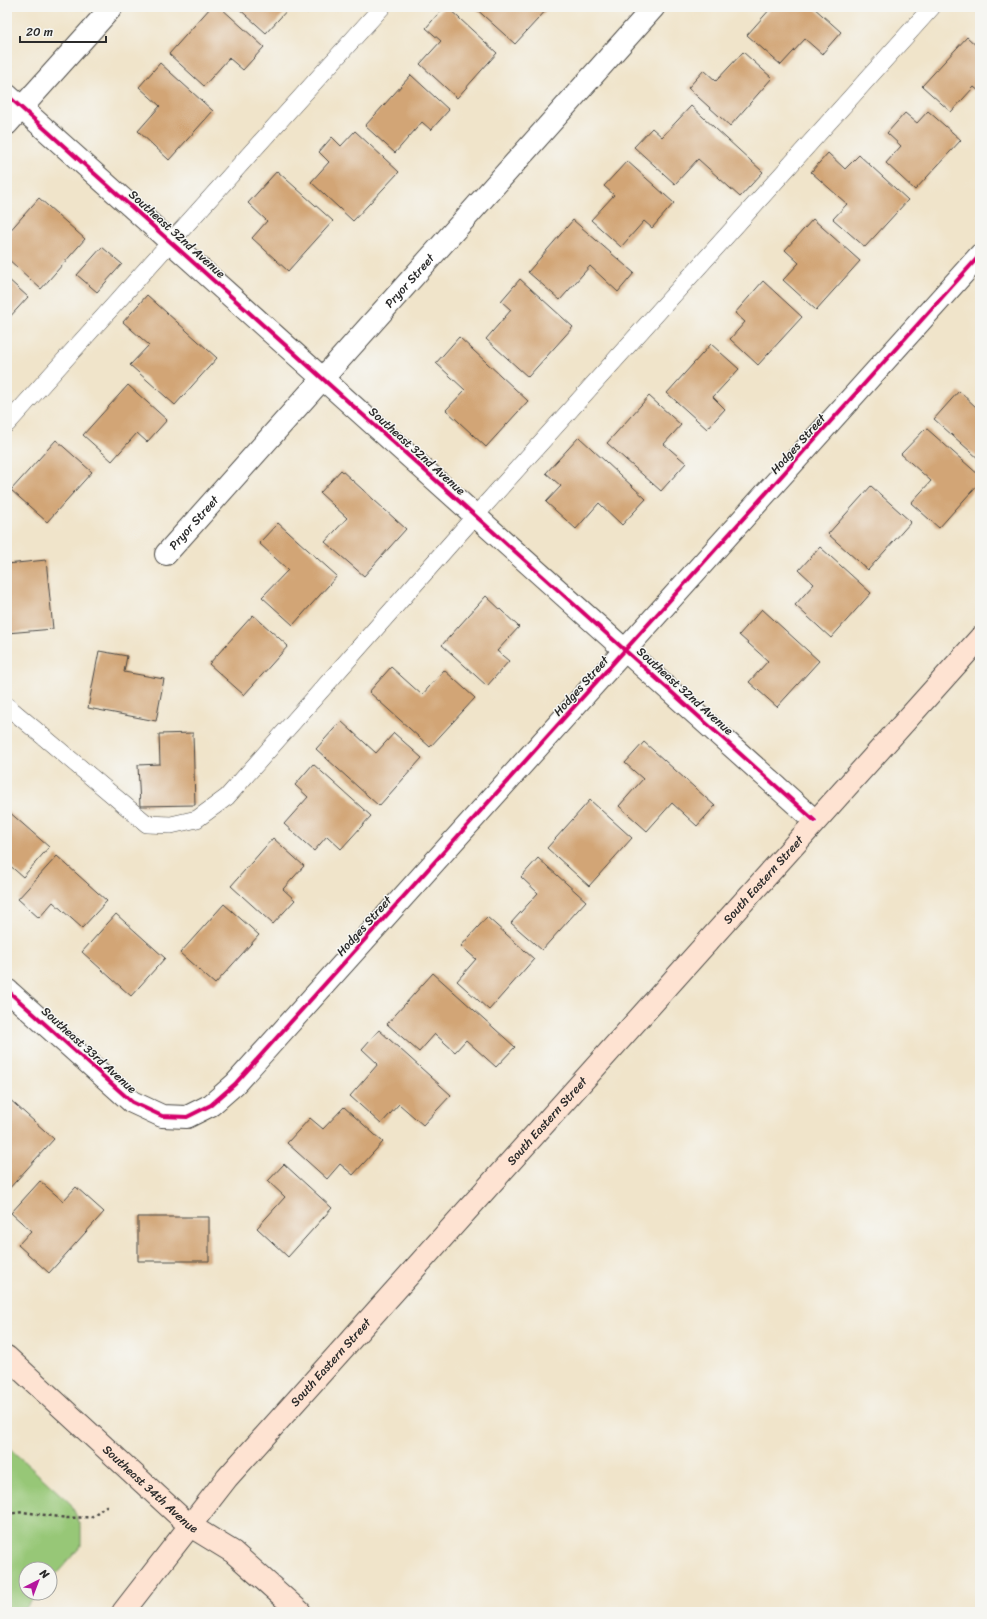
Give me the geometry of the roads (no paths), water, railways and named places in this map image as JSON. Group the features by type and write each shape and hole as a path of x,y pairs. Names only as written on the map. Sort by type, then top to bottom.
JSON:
{"main road":[{"name":"South Eastern Street","path":"123,1612 227,1478 980,638"},
{"name":"Southeast 34th Avenue","path":"7,1357 190,1525 233,1552 300,1612"}],"street":[{"path":"12,109 112,7"},
{"name":"Pryor Street","path":"166,554 321,378 654,7"},
{"name":"Southeast 32nd Avenue","path":"12,109 170,242 815,821"},
{"name":"Hodges Street","path":"187,1117 211,1106 235,1084 980,256"},
{"name":"Southeast 33rd Avenue","path":"7,990 132,1102 162,1116 187,1117"}],"lane":[{"path":"7,424 382,7"},
{"path":"7,706 147,824 171,824 197,819 227,797 475,516 932,7"}]}
